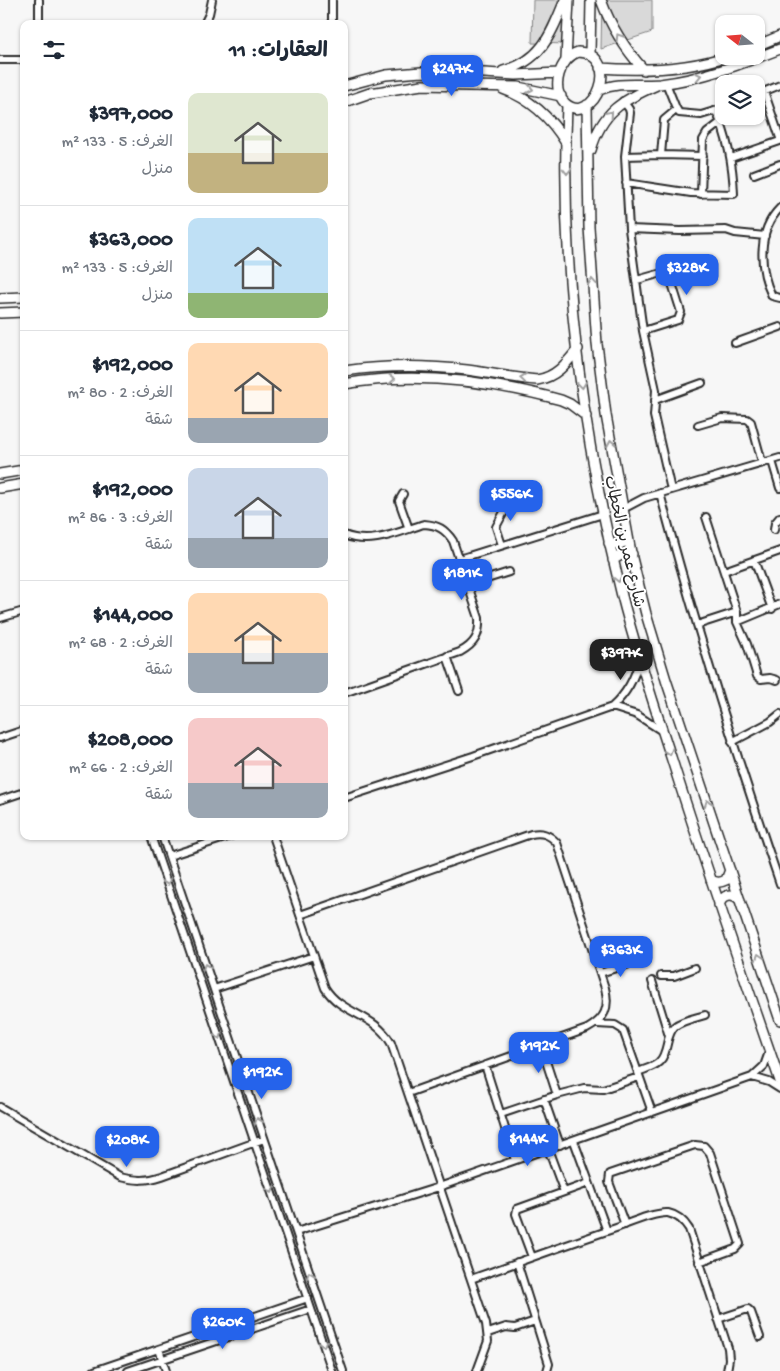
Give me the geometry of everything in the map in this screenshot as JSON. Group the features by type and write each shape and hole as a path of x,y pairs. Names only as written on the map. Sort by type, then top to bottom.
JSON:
{"street":[{"path":"38,20 39,0"},
{"path":"206,20 212,0"},
{"path":"332,0 332,20"},
{"path":"566,59 567,0"},
{"path":"348,85 385,76 421,72 499,72 514,68 528,62 540,51 567,0"},
{"path":"590,0 590,54"},
{"path":"601,0 613,28 644,70"},
{"path":"765,42 780,36"},
{"path":"599,90 618,84 663,83 725,70 780,49"},
{"path":"578,52 590,54 596,59 600,68 601,80 599,90 587,106 575,108 567,105 560,96 559,73 566,59 572,54 578,52"},
{"path":"600,68 644,70 687,66 715,59"},
{"path":"0,60 20,60"},
{"path":"484,72 516,75 559,73"},
{"path":"385,76 387,90"},
{"path":"588,157 593,141 603,123 623,101 663,83"},
{"path":"663,83 679,113 690,115 715,111"},
{"path":"348,101 387,90 422,85 518,87 560,96"},
{"path":"765,91 780,85"},
{"path":"496,87 524,99 537,108 558,130 566,143"},
{"path":"732,158 780,139 765,94"},
{"path":"623,101 630,113 625,156 630,229 643,331 656,390 654,416 671,490"},
{"name":"شارع عمر بن الخطاب","path":"567,105 568,226 578,349 586,416 609,543 639,659 711,880 780,1081"},
{"name":"شارع عمر بن الخطاب","path":"587,106 590,250 597,344 606,415 628,538 646,614 666,680 780,1020"},
{"path":"661,155 664,120 676,110"},
{"path":"701,194 704,136 717,125"},
{"path":"626,183 701,194 734,194 732,158 722,125"},
{"path":"625,156 702,156"},
{"path":"754,174 780,164"},
{"path":"780,208 769,225 762,248 764,272 772,296 780,298"},
{"path":"630,229 726,230 735,233 765,236"},
{"path":"637,280 667,273 682,312 678,320 643,331"},
{"path":"0,298 20,297"},
{"path":"0,313 20,312"},
{"path":"735,343 780,326"},
{"path":"348,370 410,365 469,370 537,380 554,374 563,367 578,349"},
{"path":"355,369 357,381"},
{"path":"348,383 403,378 478,383 561,400 586,416"},
{"path":"655,400 702,383"},
{"path":"698,425 722,418 747,419 751,422 762,462"},
{"path":"623,509 644,498 780,458"},
{"path":"772,461 780,488"},
{"path":"0,474 20,471"},
{"path":"0,488 20,485"},
{"path":"660,493 732,742 780,884"},
{"path":"403,494 400,501 409,529"},
{"path":"502,545 496,527 504,512 503,503"},
{"path":"460,559 603,514"},
{"path":"706,516 737,612 737,622 747,644 757,676 761,679 770,678 777,680"},
{"path":"774,530 775,523 780,517"},
{"path":"348,536 371,540 424,524 441,528 453,540 480,618 480,629 476,639 469,647 348,692"},
{"path":"609,543 621,544 628,538"},
{"path":"724,571 780,552"},
{"path":"613,560 621,555 632,554"},
{"path":"754,560 772,609"},
{"path":"468,585 509,572"},
{"path":"737,622 780,605"},
{"path":"0,618 20,612"},
{"path":"697,625 737,612"},
{"path":"447,656 460,691"},
{"path":"348,797 473,756 612,707 622,698 630,686 636,673 639,659"},
{"path":"612,707 637,714 663,732"},
{"path":"732,742 770,722 780,714"},
{"path":"0,738 20,731"},
{"path":"0,800 20,793"},
{"path":"300,915 538,832 546,834 557,843 607,997 607,1007 603,1016 597,1024 587,1029 408,1093"},
{"path":"152,840 332,1371"},
{"path":"163,840 343,1371"},
{"path":"169,856 219,840"},
{"path":"274,840 324,988 329,996 343,1006 372,1022 386,1035 391,1043 488,1333 486,1348 477,1371"},
{"path":"711,880 716,882 726,880 730,870"},
{"path":"720,905 721,900 731,894 740,900"},
{"path":"214,989 314,956"},
{"path":"600,973 636,962"},
{"path":"661,976 674,976 695,968"},
{"path":"652,981 669,1036"},
{"path":"501,1114 584,1088 603,1089 639,1075 661,1061 664,1057 669,1036 678,1024 705,1015"},
{"path":"597,1024 615,1025 622,1030 652,1112"},
{"path":"541,1046 557,1095"},
{"path":"296,1232 574,1141 752,1078 764,1066 770,1051"},
{"path":"485,1065 515,1160"},
{"path":"752,1078 769,1082 780,1089"},
{"path":"544,1099 560,1145"},
{"path":"0,1108 120,1177 134,1181 162,1176 264,1139"},
{"path":"574,1141 607,1231"},
{"path":"624,1225 610,1182 610,1174 695,1145 704,1146 710,1153 740,1244 735,1249 699,1262"},
{"path":"548,1149 564,1192"},
{"path":"532,1257 516,1212 520,1208 589,1183"},
{"path":"471,1278 624,1225 661,1213 670,1213 678,1216 689,1229 728,1348 727,1371"},
{"path":"517,1262 549,1364 547,1371"},
{"path":"94,1371 308,1298"},
{"path":"128,1371 311,1309"},
{"path":"718,1318 748,1309 751,1312 760,1337"},
{"path":"488,1333 506,1327 515,1328 535,1322"},
{"path":"159,1349 166,1371"},
{"path":"481,1362 484,1371"}],"shaded area":[{"path":"533,0 568,0 568,44 532,43"},
{"path":"602,0 652,0 652,32 601,49"}]}
